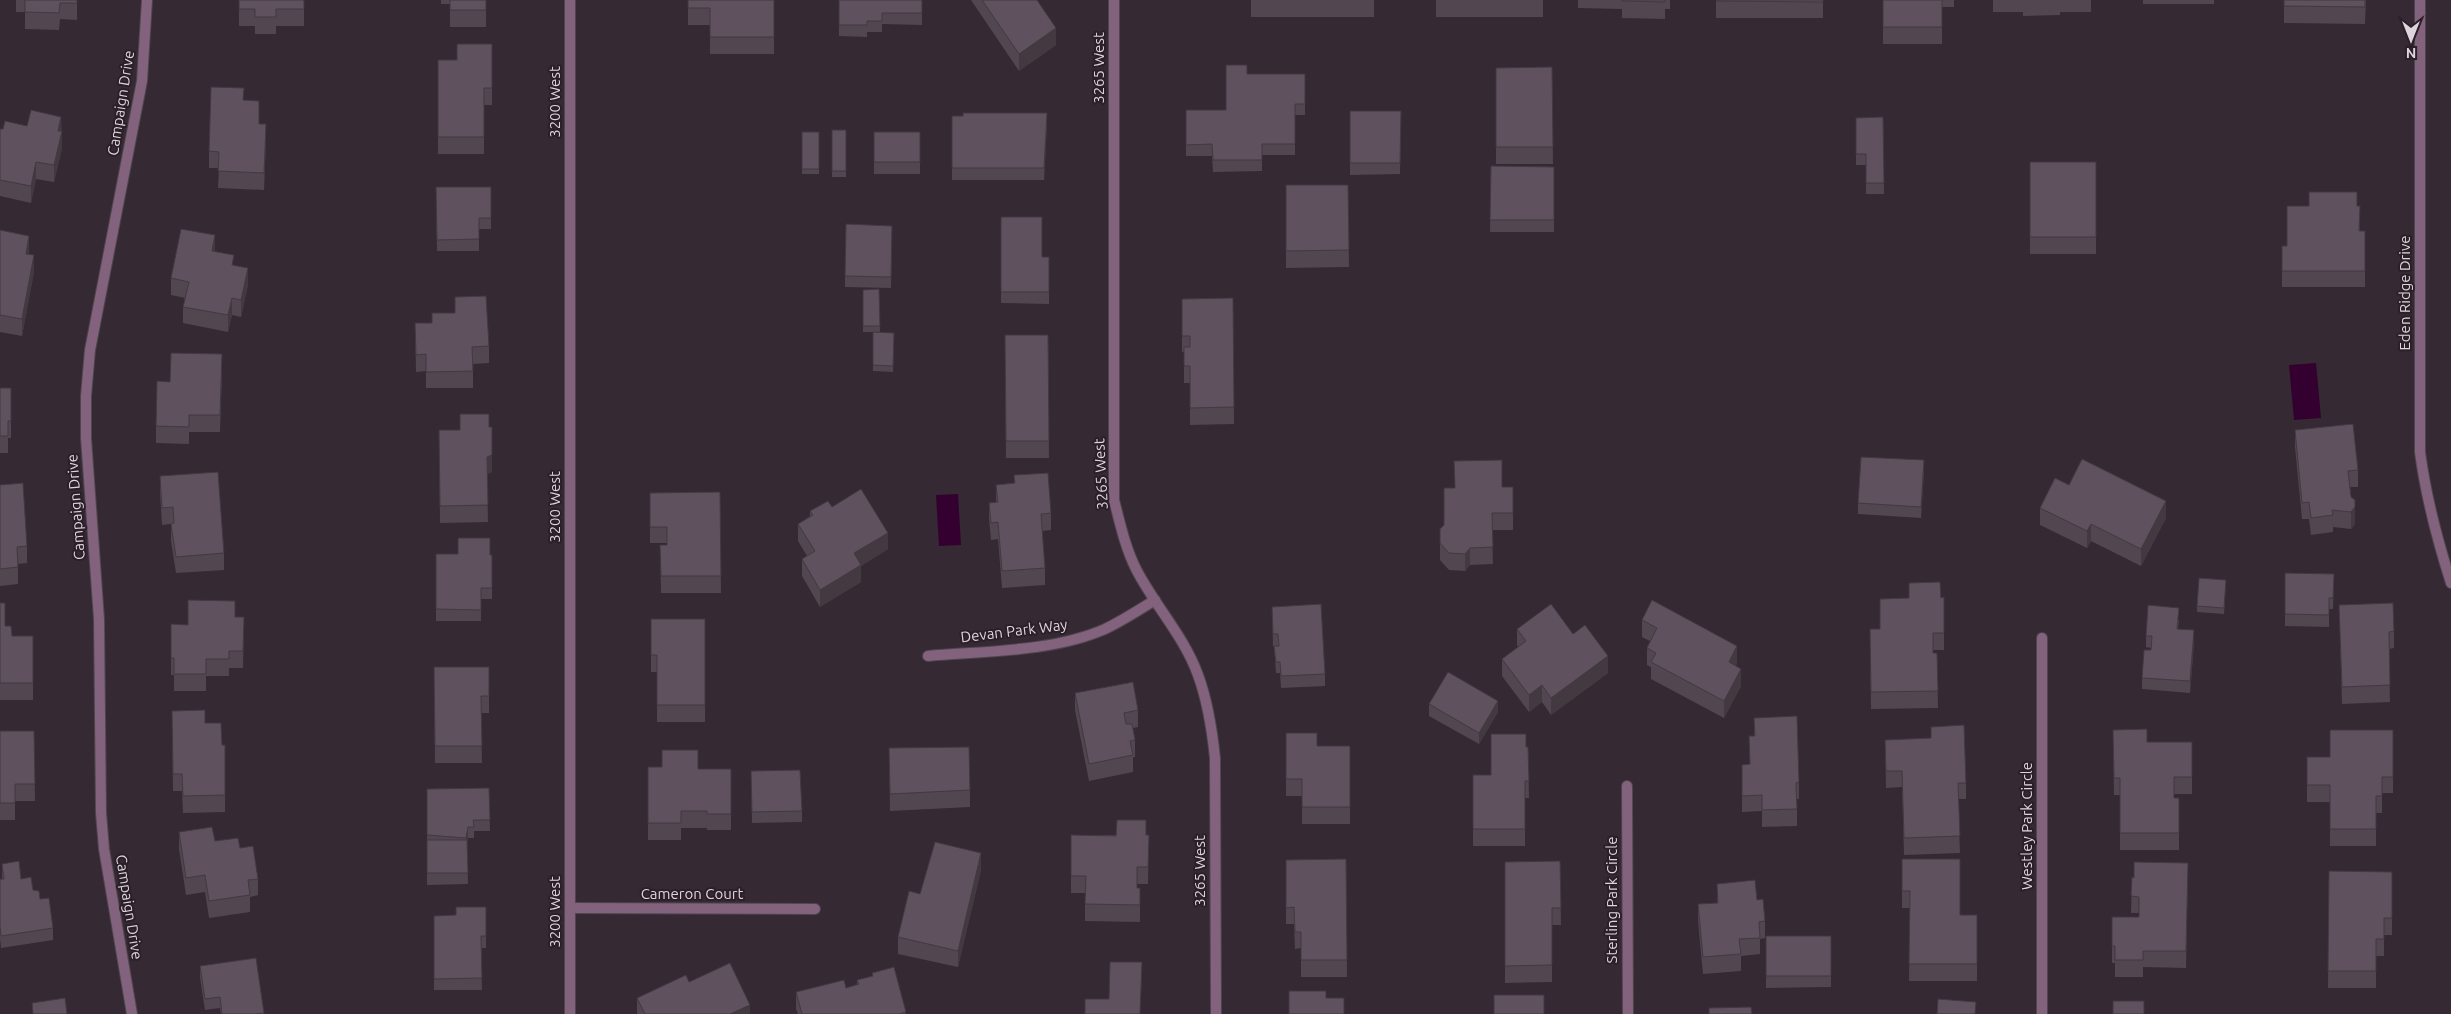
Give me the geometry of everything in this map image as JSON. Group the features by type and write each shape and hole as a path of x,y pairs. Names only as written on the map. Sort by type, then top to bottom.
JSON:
{"street":[{"name":"Campaign Drive","path":"132,1014 104,849 101,813 99,619 86,438 86,396 90,350 142,81 147,0"},
{"name":"3200 West","path":"570,0 570,1014"},
{"name":"3265 West","path":"1114,0 1114,500 1126,544 1136,569 1179,635 1198,674 1210,715 1215,758 1216,1014"},
{"name":"Eden Ridge Drive","path":"2420,0 2420,452 2429,509 2451,583"},
{"name":"Devan Park Way","path":"928,656 1046,645 1075,639 1104,629 1155,600"},
{"name":"Westley Park Circle","path":"2042,638 2042,1014"},
{"name":"Sterling Park Circle","path":"1627,786 1628,1014"},
{"name":"Cameron Court","path":"570,908 815,909"}],"shaded area":[{"path":"2316,363 2321,418 2294,420 2289,365"},
{"path":"958,494 961,545 939,546 936,495"}],"building":[{"path":"25,0 77,0 77,3 60,3 59,13 25,12"},
{"path":"239,0 304,0 304,9 276,9 276,17 255,17 255,9 239,9"},
{"path":"450,0 486,0 486,10 450,10"},
{"path":"688,0 774,0 774,37 710,37 710,8 688,8"},
{"path":"839,0 922,0 922,13 882,13 882,21 867,21 867,25 839,25"},
{"path":"982,0 1037,0 1056,28 1019,54"},
{"path":"1665,0 1665,2 1622,1"},
{"path":"1823,0 1823,2 1716,1"},
{"path":"1883,0 1942,0 1942,27 1883,27"},
{"path":"2284,0 2365,0 2365,7 2284,6"},
{"path":"457,44 492,44 492,88 484,88 484,137 438,137 438,60 457,60"},
{"path":"1226,65 1247,65 1247,74 1305,74 1305,104 1295,104 1295,144 1262,144 1262,160 1213,160 1212,144 1186,145 1186,110 1226,110"},
{"path":"1552,67 1553,147 1496,147 1496,68"},
{"path":"211,87 244,88 243,100 259,101 259,124 266,124 264,173 218,171 219,152 209,151"},
{"path":"31,110 61,117 58,131 62,131 54,165 36,162 31,186 0,180 0,129 3,129 5,121 27,126"},
{"path":"1350,111 1401,111 1400,163 1350,163"},
{"path":"963,113 1047,113 1044,168 952,168 952,116 963,116"},
{"path":"1883,117 1884,183 1866,183 1866,154 1856,154 1856,118"},
{"path":"832,130 846,130 846,171 832,171"},
{"path":"802,132 819,132 819,169 802,169"},
{"path":"874,132 920,132 920,162 874,162"},
{"path":"2030,162 2096,162 2096,237 2030,237"},
{"path":"1491,166 1554,167 1554,220 1490,220"},
{"path":"1286,185 1348,185 1349,250 1286,251"},
{"path":"436,187 491,187 491,218 479,218 479,239 437,240"},
{"path":"2309,192 2357,192 2357,206 2360,206 2359,231 2365,231 2365,271 2282,271 2282,246 2287,246 2287,206 2309,206"},
{"path":"1001,217 1042,217 1042,257 1049,257 1049,292 1001,292"},
{"path":"846,224 892,226 891,277 845,276"},
{"path":"181,229 215,235 212,251 234,255 232,265 248,268 241,300 232,298 228,315 183,307 189,282 171,278"},
{"path":"0,230 29,236 26,254 34,255 22,319 0,315"},
{"path":"879,289 880,326 863,326 863,290"},
{"path":"486,296 489,346 472,347 473,371 426,372 426,354 416,355 415,323 432,323 432,313 455,313 455,297"},
{"path":"1233,298 1234,407 1190,408 1190,366 1184,366 1184,347 1190,347 1190,336 1182,336 1182,299"},
{"path":"873,332 894,333 893,366 873,365"},
{"path":"1005,335 1048,335 1049,441 1006,441"},
{"path":"171,353 222,354 220,415 189,415 189,427 156,426 157,381 170,382"},
{"path":"0,388 11,388 11,421 8,421 8,436 0,436"},
{"path":"460,414 489,414 489,427 492,427 492,455 487,457 488,505 440,506 439,430 460,430"},
{"path":"2353,424 2358,470 2348,471 2351,497 2355,500 2355,507 2351,512 2332,510 2333,515 2311,518 2309,502 2302,503 2295,430"},
{"path":"1861,457 1924,460 1921,507 1858,503"},
{"path":"2082,459 2166,501 2141,549 2091,524 2087,531 2040,508 2055,478 2069,485"},
{"path":"1502,460 1502,487 1513,487 1513,513 1492,513 1493,547 1470,548 1465,554 1449,553 1440,543 1440,529 1444,525 1444,488 1455,488 1454,461"},
{"path":"218,472 224,553 176,557 171,524 174,523 173,507 162,508 160,476"},
{"path":"1048,473 1051,513 1041,514 1045,568 1002,571 998,522 991,523 989,503 998,502 996,485 1015,483 1014,475"},
{"path":"23,483 27,546 17,547 18,567 0,569 0,485"},
{"path":"861,489 888,533 854,553 861,565 820,590 802,559 815,551 798,524 813,515 810,511 828,501 832,507"},
{"path":"720,492 721,576 661,576 660,545 667,545 667,527 650,527 650,493"},
{"path":"458,538 490,538 492,588 481,588 481,610 436,609 436,554 458,554"},
{"path":"2285,573 2334,574 2333,598 2329,598 2329,615 2285,614"},
{"path":"2199,578 2226,580 2224,608 2197,606"},
{"path":"1940,582 1941,598 1944,597 1944,633 1933,633 1933,653 1937,653 1938,691 1871,692 1870,629 1880,629 1880,599 1909,598 1909,583"},
{"path":"188,600 235,601 235,617 244,617 243,651 229,651 229,659 206,659 206,674 174,674 174,658 171,658 171,624 188,625"},
{"path":"1652,600 1737,646 1729,662 1741,669 1724,701 1651,662 1656,653 1647,648 1657,628 1642,620"},
{"path":"0,603 5,603 5,626 11,626 12,636 33,636 33,683 0,683"},
{"path":"2393,603 2394,631 2389,632 2390,685 2342,687 2339,605"},
{"path":"1321,604 1325,674 1281,676 1280,662 1276,662 1274,646 1279,646 1278,634 1273,634 1272,607"},
{"path":"1551,604 1573,634 1585,625 1608,656 1551,698 1542,685 1529,695 1502,659 1526,641 1517,629"},
{"path":"2148,605 2179,608 2177,629 2194,630 2190,681 2142,678 2144,650 2151,650 2152,636 2146,636"},
{"path":"651,619 705,619 705,705 657,705 657,655 651,655"},
{"path":"434,667 489,667 489,696 481,696 482,746 435,746"},
{"path":"1448,672 1498,701 1479,733 1429,704"},
{"path":"1133,682 1138,710 1124,713 1126,724 1132,724 1135,740 1130,741 1133,755 1089,764 1075,693"},
{"path":"205,710 205,723 221,723 222,745 225,745 225,795 183,796 182,774 173,774 172,711"},
{"path":"1797,716 1799,782 1796,783 1797,809 1762,810 1762,795 1742,796 1742,765 1750,764 1749,736 1755,736 1754,718"},
{"path":"1964,725 1966,783 1958,783 1960,836 1904,838 1902,771 1886,771 1885,740 1931,738 1931,727"},
{"path":"2147,729 2147,742 2192,742 2192,777 2174,777 2174,798 2179,798 2179,833 2120,833 2120,778 2114,778 2113,730"},
{"path":"2330,730 2393,730 2393,777 2382,777 2382,796 2376,796 2376,829 2330,829 2330,785 2307,785 2307,757 2330,757"},
{"path":"0,731 34,731 35,784 15,784 15,803 0,803"},
{"path":"1286,733 1317,733 1317,746 1350,746 1350,807 1302,807 1302,779 1286,779"},
{"path":"1491,734 1526,734 1529,781 1525,781 1525,829 1473,829 1473,775 1491,775"},
{"path":"969,747 970,790 890,794 889,748"},
{"path":"662,750 698,750 698,769 731,769 731,814 707,814 707,811 681,811 681,823 648,823 648,767 662,767"},
{"path":"800,770 802,811 752,812 751,771"},
{"path":"489,788 490,820 473,820 474,827 468,827 466,838 427,835 427,789"},
{"path":"1117,820 1146,820 1146,835 1149,835 1148,867 1137,867 1137,888 1140,888 1140,905 1085,904 1086,876 1071,876 1071,835 1116,836"},
{"path":"212,827 215,841 238,838 240,848 253,846 258,879 248,880 250,895 209,901 205,875 186,878 179,832"},
{"path":"427,840 467,840 468,873 427,873"},
{"path":"935,842 981,853 958,951 898,937 909,891 920,894"},
{"path":"1346,859 1347,960 1301,960 1301,932 1295,932 1294,907 1286,908 1286,860"},
{"path":"1902,859 1960,859 1960,915 1977,915 1977,964 1909,964 1910,891 1902,891"},
{"path":"19,861 21,879 31,877 33,890 39,891 40,899 49,898 53,928 1,936 0,879 4,879 2,864"},
{"path":"1560,861 1561,908 1552,908 1552,965 1505,966 1505,862"},
{"path":"2134,862 2188,863 2186,951 2143,951 2143,960 2115,960 2115,946 2112,946 2112,917 2139,917 2139,897 2131,896"},
{"path":"2329,871 2392,872 2392,918 2384,918 2384,939 2376,939 2376,971 2328,971"},
{"path":"1755,880 1757,900 1763,899 1765,921 1759,922 1760,938 1739,939 1741,954 1703,957 1698,904 1718,903 1717,884"},
{"path":"456,907 486,907 486,936 481,936 482,978 434,979 434,916 456,915"},
{"path":"1766,936 1831,936 1831,976 1766,976"},
{"path":"256,958 264,1013 222,1014 220,997 205,999 200,966"},
{"path":"1110,962 1142,962 1140,1014 1085,1014 1085,999 1109,999"},
{"path":"730,963 750,1005 730,1014 645,1014 637,998 686,975 689,982"},
{"path":"894,967 906,1012 899,1014 802,1014 796,992 844,980 846,988 859,984 857,980 873,976 872,973"},
{"path":"1289,991 1326,991 1326,998 1344,998 1344,1014 1289,1014"},
{"path":"1494,995 1544,995 1544,1014 1494,1014"},
{"path":"65,998 67,1014 33,1014 32,1003"},
{"path":"1938,999 1976,1002 1975,1014 1937,1014"},
{"path":"2113,1001 2144,1001 2144,1014 2113,1014"},
{"path":"1751,1007 1752,1014 1709,1014 1709,1008"}]}
